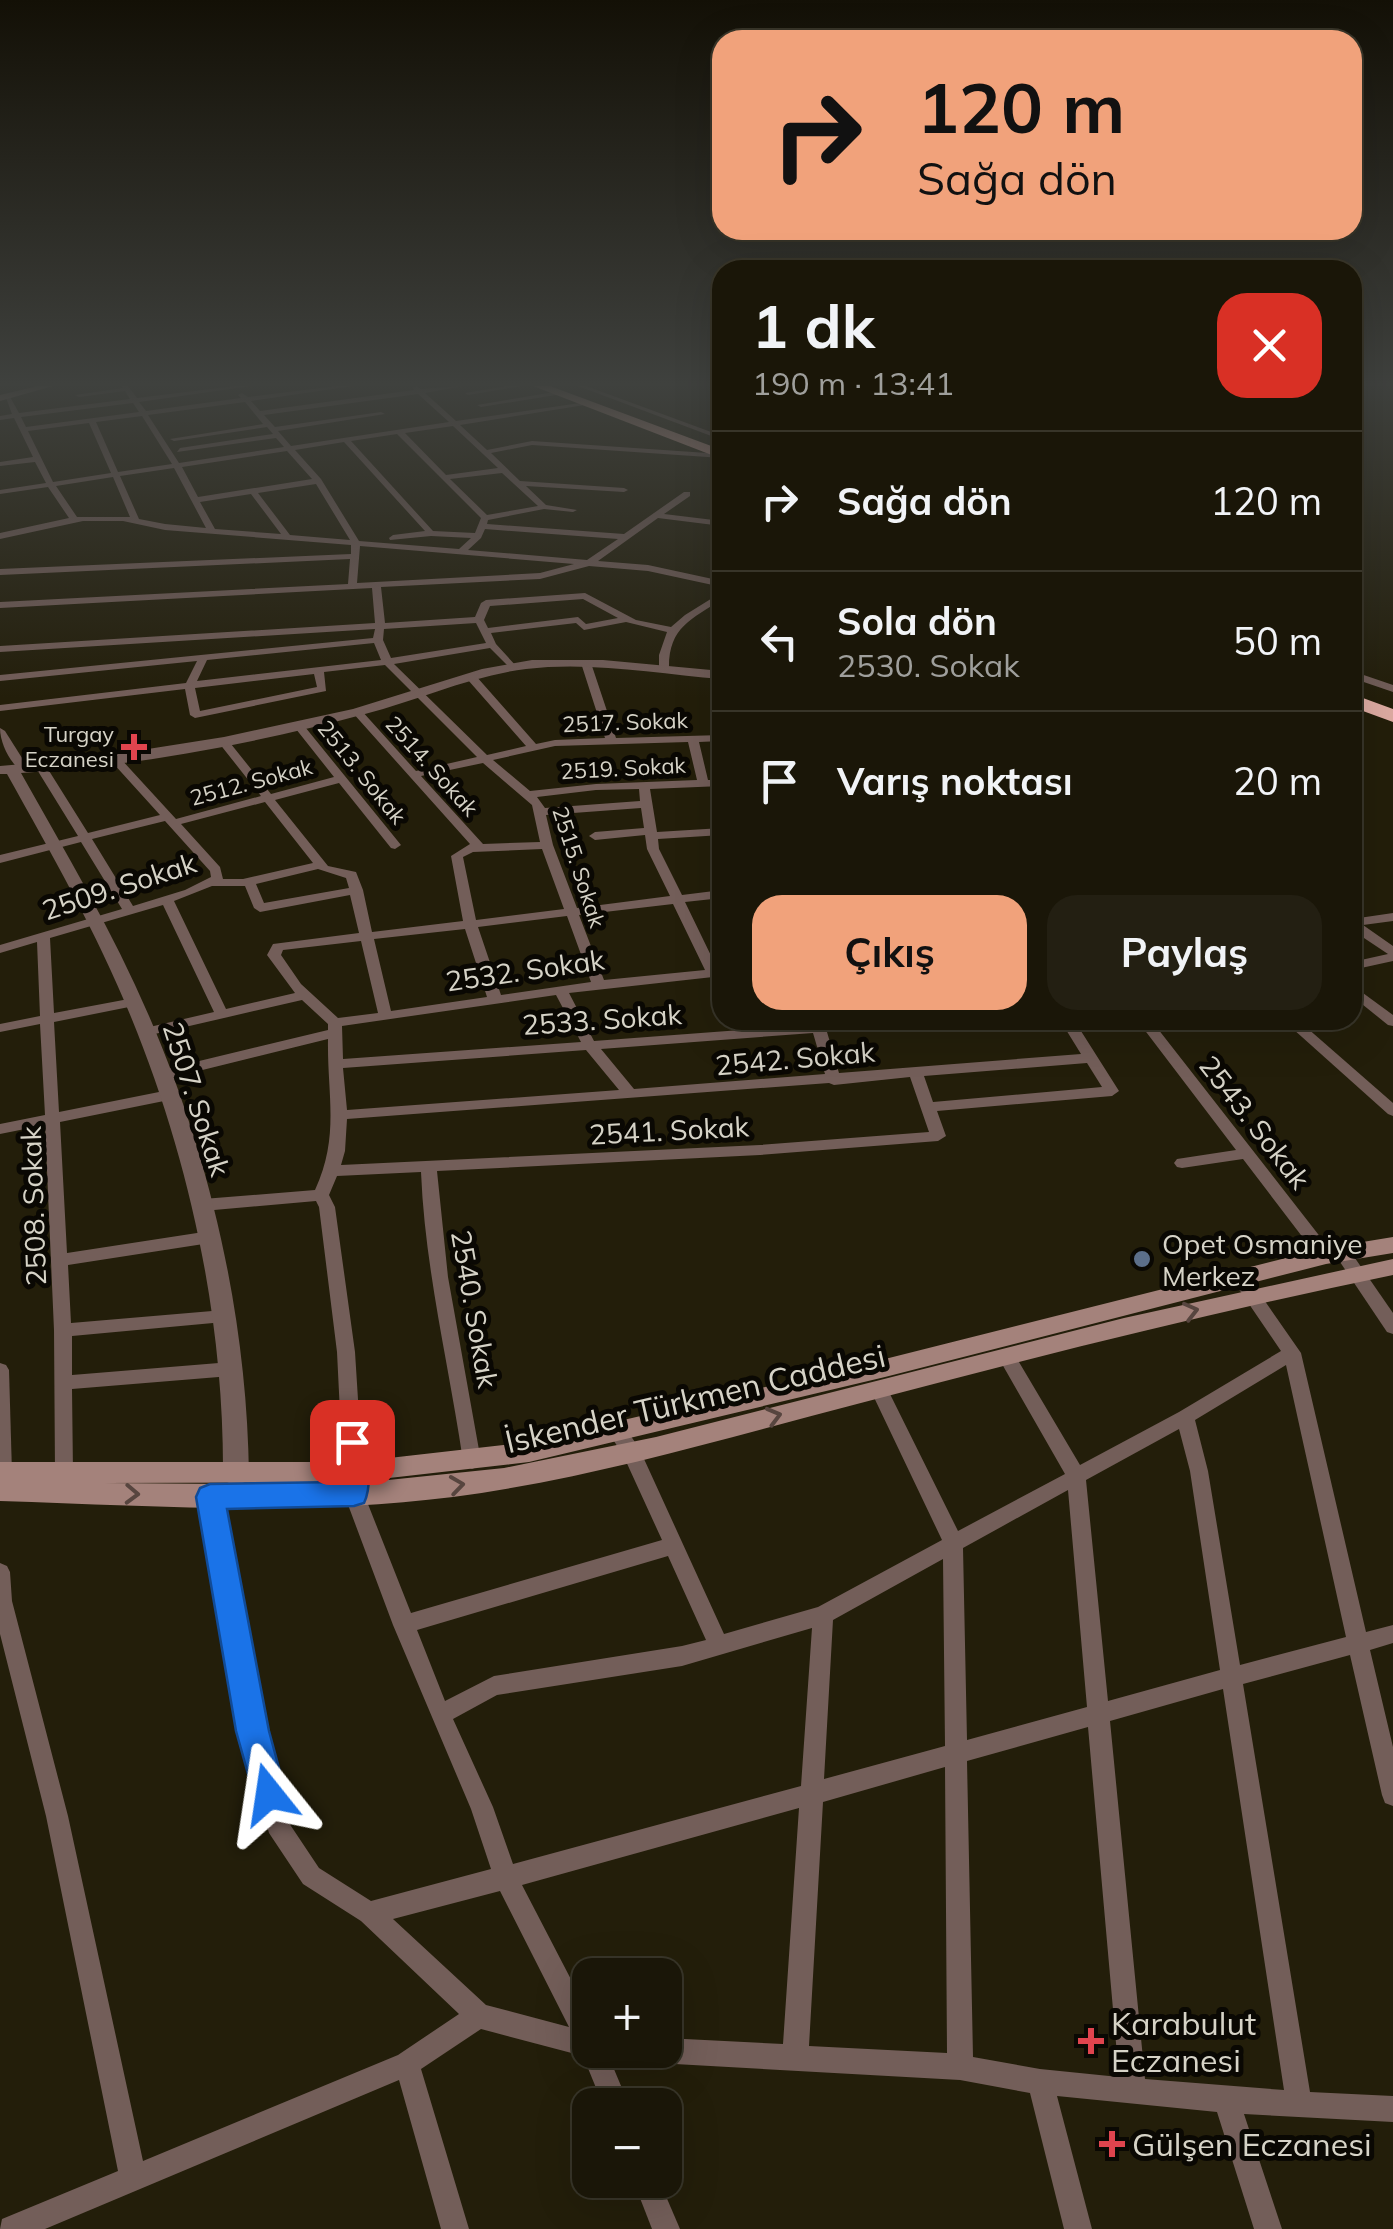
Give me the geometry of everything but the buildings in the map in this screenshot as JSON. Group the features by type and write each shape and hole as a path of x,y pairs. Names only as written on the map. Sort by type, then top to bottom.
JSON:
{"highway":[{"path":"1362,687 1390,692"},
{"path":"1362,704 1393,716"}],"main road":[{"name":"İskender Türkmen Caddesi","path":"1,1479 210,1497 354,1483 472,1460 625,1443 1007,1357 1247,1286 1334,1254 1393,1245"},
{"name":"İskender Türkmen Caddesi","path":"1,1479 64,1473 236,1475 452,1486 1247,1286 1393,1266"}],"street":[{"path":"52,490 74,519"},
{"path":"121,490 136,521"},
{"path":"190,490 211,529"},
{"path":"196,500 259,490"},
{"path":"324,490 356,543 352,587"},
{"path":"392,490 432,533"},
{"path":"457,490 484,522 628,537"},
{"path":"526,490 544,507"},
{"path":"253,491 287,537"},
{"path":"0,605 540,576 588,564 687,494"},
{"path":"484,522 544,507 572,510"},
{"path":"646,514 712,523"},
{"path":"0,536 74,519 136,521 165,528 356,543 432,533 478,536"},
{"path":"463,550 478,536 484,522"},
{"path":"373,542 658,570 712,582"},
{"path":"0,572 354,556"},
{"path":"0,678 378,640 376,586"},
{"path":"480,620 486,603 585,596 628,619 672,630"},
{"path":"664,670 662,651 672,630 712,602"},
{"path":"487,631 578,620 584,627 628,619"},
{"path":"0,649 480,620"},
{"path":"480,620 492,645 512,667"},
{"name":"2515. Sokak","path":"378,640 387,662 414,693 538,804 547,844 599,984"},
{"path":"0,708 319,671 492,645"},
{"path":"203,658 190,686 195,715 322,690 319,671"},
{"path":"586,663 612,742"},
{"path":"0,732 12,770 42,768 116,760 222,741 356,712 512,667 586,663 712,674"},
{"path":"472,678 534,748"},
{"path":"1362,679 1390,692"},
{"name":"2514. Sokak","path":"356,712 479,847"},
{"name":"2513. Sokak","path":"297,724 395,845"},
{"name":"2517. Sokak","path":"412,775 555,743 712,739"},
{"path":"693,740 703,784"},
{"path":"222,741 322,865 352,875 385,1014"},
{"name":"2509. Sokak","path":"0,949 167,899 217,879 216,870 116,760"},
{"path":"42,768 129,910"},
{"name":"2507. Sokak","path":"12,770 134,1002 165,1085 210,1237 231,1369 237,1427 236,1475"},
{"name":"2512. Sokak","path":"0,859 81,837 340,780"},
{"name":"2519. Sokak","path":"525,795 712,784"},
{"path":"644,785 649,834 676,900 712,962"},
{"path":"542,812 646,804"},
{"path":"595,836 712,832"},
{"path":"496,999 470,923 457,856 479,847 547,844"},
{"path":"213,883 249,882 322,865"},
{"path":"249,882 260,908 357,890"},
{"path":"321,1196 335,1171 341,1147 335,1028 304,995 274,950 292,944 712,895"},
{"path":"167,899 221,1013"},
{"path":"1362,922 1393,917"},
{"path":"1362,931 1393,954"},
{"name":"2508. Sokak","path":"43,937 64,1330 64,1473"},
{"path":"1362,963 1393,954"},
{"name":"2532. Sokak","path":"0,1128 54,1119 385,1014 712,973"},
{"path":"560,990 589,1044 630,1094"},
{"path":"146,1032 304,995"},
{"path":"1362,995 1390,1016"},
{"path":"0,1028 134,1002"},
{"name":"2533. Sokak","path":"338,1064 790,1030"},
{"path":"820,1030 834,1080"},
{"path":"916,1074 930,1107 1112,1091 1073,1030"},
{"name":"2543. Sokak","path":"1152,1030 1247,1152 1334,1254 1359,1273 1393,1326"},
{"path":"1301,1030 1393,1110"},
{"name":"2542. Sokak","path":"340,1114 1090,1058"},
{"name":"2541. Sokak","path":"335,1171 760,1150 938,1136 930,1107"},
{"path":"1182,1163 1247,1152"},
{"name":"2540. Sokak","path":"429,1168 430,1215 472,1460"},
{"path":"203,1206 321,1196"},
{"path":"321,1196 327,1207 346,1352 354,1483 403,1625 482,1806 506,1878 572,2008"},
{"path":"60,1260 210,1237"},
{"path":"1247,1286 1292,1353 1393,1794"},
{"path":"64,1330 224,1316"},
{"path":"440,1715 494,1686 607,1670 720,1646 823,1614 1184,1417 1292,1353"},
{"path":"1007,1357 1076,1476 1133,2088"},
{"path":"63,1383 231,1369"},
{"path":"0,1370 1,1479"},
{"path":"878,1389 952,1542 960,2067"},
{"path":"1184,1417 1199,1470 1299,2103"},
{"path":"625,1443 720,1646"},
{"path":"236,1475 210,1497 252,1731 277,1825 312,1876 369,1912 479,2016 572,2041"},
{"path":"403,1625 672,1546"},
{"path":"0,1572 2,1602 57,1816 132,2178"},
{"path":"795,2059 823,1614"},
{"path":"369,1912 591,1857 813,1791 1393,1634"},
{"path":"12,2229 407,2064 479,2016"},
{"path":"682,2052 960,2067 1040,2082 1226,2100 1393,2109"},
{"path":"407,2064 456,2229"},
{"path":"1040,2082 1078,2229"},
{"path":"1226,2100 1268,2229"},
{"path":"653,2198 666,2229"}],"place":[{"name":"Turgay Eczanesi","path":"134,747"},
{"name":"Opet Osmaniye Merkez","path":"1142,1259"},
{"name":"Karabulut Eczanesi","path":"1091,2041"},
{"name":"Gülşen Eczanesi","path":"1112,2144"}],"route":[{"path":"269,1794 252,1731 210,1497 354,1494 352,1442"}]}
